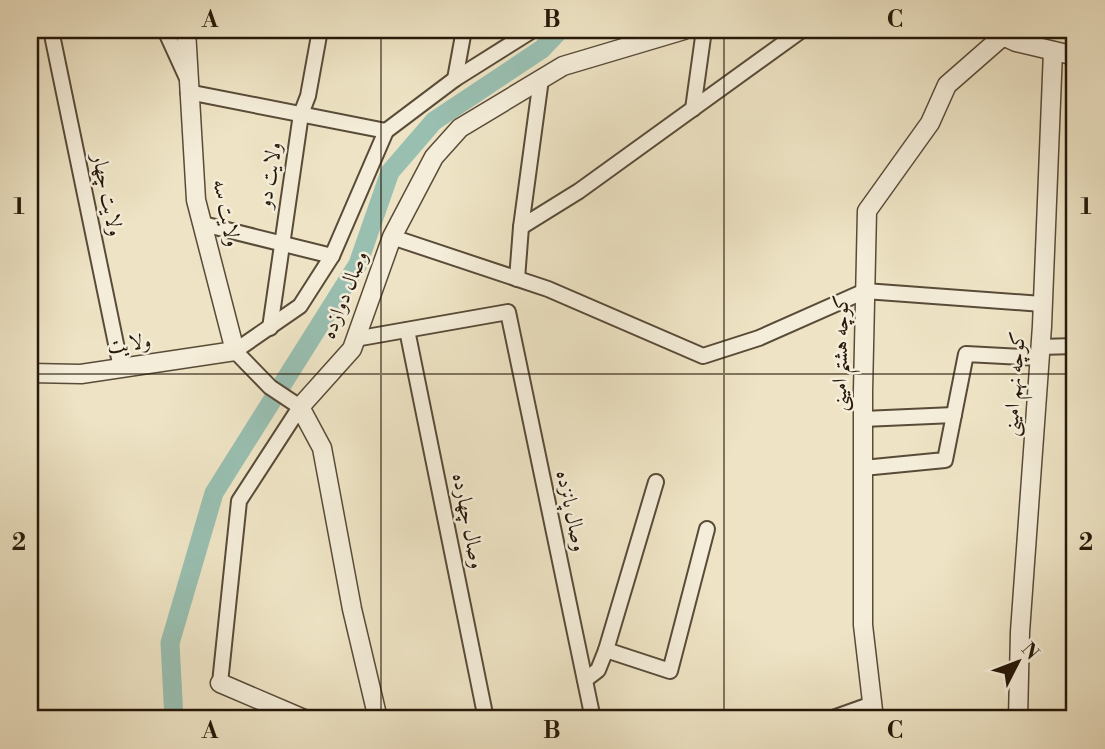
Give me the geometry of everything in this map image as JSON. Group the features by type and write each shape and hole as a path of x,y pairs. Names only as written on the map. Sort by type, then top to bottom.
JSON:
{"street":[{"name":"ولایت چهار","path":"51,30 121,368"},
{"path":"165,30 188,86 301,114 386,131"},
{"name":"ولایت سه","path":"186,30 196,200 235,351"},
{"name":"ولایت دو","path":"270,328 301,114 309,96 320,30"},
{"path":"455,79 464,30"},
{"path":"378,719 352,609 322,448 296,404 270,387 235,351 300,306 332,256 386,131 455,79 533,30"},
{"name":"وصال دوازده","path":"296,404 352,349 392,237 434,157 460,128 563,66 684,30"},
{"path":"694,109 704,30"},
{"path":"522,227 579,191 802,30"},
{"path":"996,33 1017,42 1075,54"},
{"name":"کوچه هشتم امینی","path":"873,712 863,625 867,211 929,123 947,85 996,33"},
{"name":"کوچه نهم امینی","path":"1018,719 1020,632 1040,353 1053,51"},
{"path":"517,279 541,79"},
{"path":"203,224 332,256"},
{"path":"392,237 548,289 703,356 759,338 865,291 1042,304"},
{"name":"وصال پانزده","path":"408,330 508,312 593,719"},
{"path":"355,339 408,330"},
{"name":"وصال چهارده","path":"408,330 486,719"},
{"path":"863,468 945,460 966,354 1040,353 1075,346"},
{"name":"ولایت","path":"30,373 81,374 235,351"},
{"path":"296,404 239,502 220,683 304,719"},
{"path":"863,419 954,415"},
{"path":"585,680 598,670 606,650 656,482"},
{"path":"606,650 670,671 707,529"},
{"path":"830,719 873,712"}],"waterway":[{"path":"174,719 170,643 214,493 358,264 390,172 434,121 542,49 560,30"}]}
